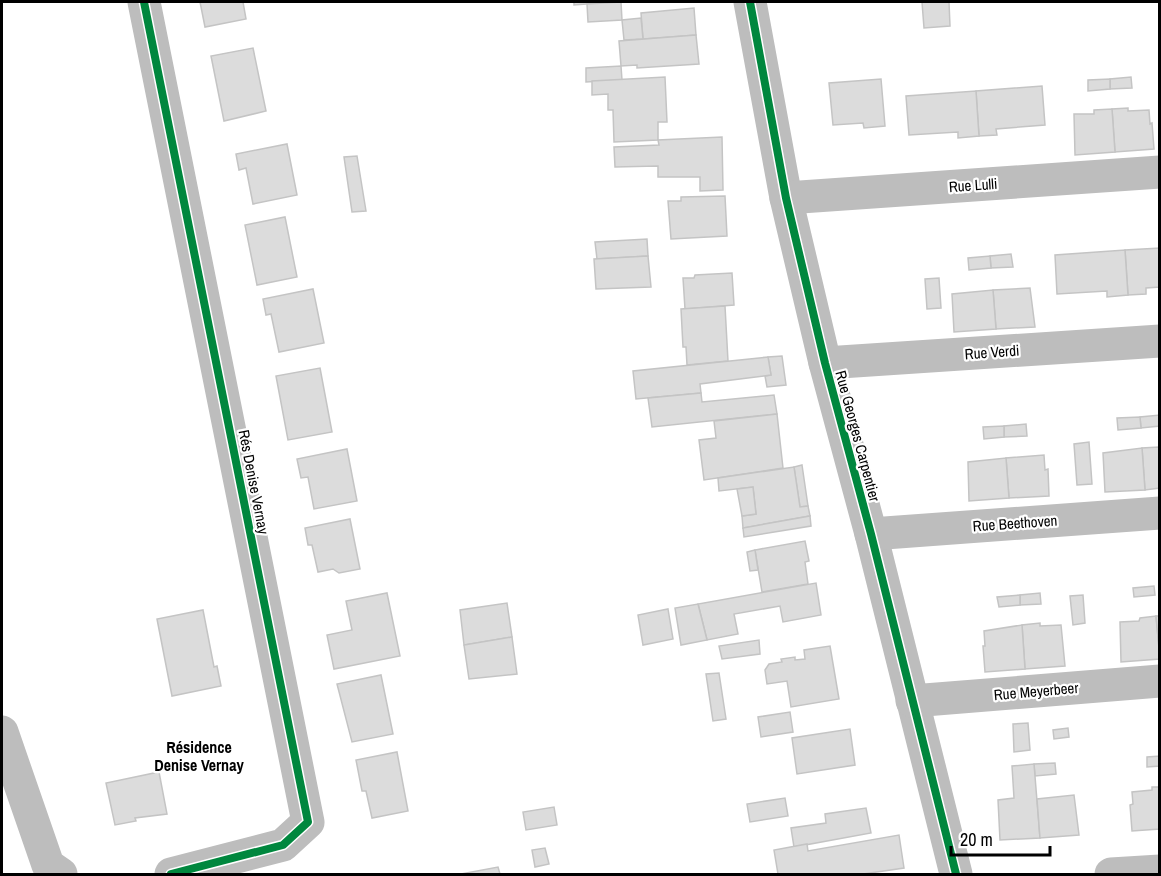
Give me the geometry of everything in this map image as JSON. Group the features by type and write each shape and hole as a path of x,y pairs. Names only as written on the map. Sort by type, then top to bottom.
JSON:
{"street":[{"name":"Rés Denise Vernay","path":"144,2 308,822 283,845 171,874"},
{"name":"Rue Georges Carpentier","path":"750,2 786,198 825,363 957,874"},
{"name":"Rue Lulli","path":"786,198 1160,172"},
{"name":"Rue Verdi","path":"825,363 1160,341"},
{"name":"Rue Beethoven","path":"871,534 1160,513"},
{"name":"Rue Meyerbeer","path":"912,701 1160,681"},
{"path":"3,741 48,865 61,874"},
{"path":"1111,874 1160,871"}],"building":[{"path":"200,2 243,2 246,19 205,27"},
{"path":"574,2 614,2 574,5"},
{"path":"621,2 622,20 588,22 587,4"},
{"path":"922,2 949,2 950,26 924,28"},
{"path":"694,8 696,35 643,39 641,13"},
{"path":"641,18 643,39 624,40 622,20"},
{"path":"696,35 699,64 637,68 637,65 621,66 619,41"},
{"path":"253,48 266,111 224,121 211,56"},
{"path":"621,66 622,80 586,82 586,68"},
{"path":"665,77 667,122 658,122 658,140 614,142 613,110 608,110 608,94 592,95 592,81"},
{"path":"1131,77 1132,88 1110,89 1110,79"},
{"path":"881,79 885,126 864,128 863,123 833,125 829,83"},
{"path":"1110,79 1110,89 1088,91 1088,80"},
{"path":"1042,86 1045,125 996,129 997,135 979,136 976,91"},
{"path":"976,91 979,136 958,138 958,132 909,135 906,96"},
{"path":"1128,108 1128,111 1149,110 1154,149 1115,152 1112,109"},
{"path":"1112,109 1115,152 1075,155 1074,114 1094,114 1094,110"},
{"path":"722,137 723,190 700,191 700,177 658,177 658,166 615,167 614,147 659,145 658,140"},
{"path":"287,144 297,195 253,204 246,168 239,170 236,154"},
{"path":"357,156 366,211 352,212 344,157"},
{"path":"725,196 727,236 671,239 668,201 681,201 681,197"},
{"path":"285,217 297,277 257,285 245,225"},
{"path":"647,239 648,256 597,259 595,242"},
{"path":"1160,248 1160,287 1146,288 1146,294 1128,295 1125,250"},
{"path":"1125,250 1128,295 1107,297 1107,291 1057,294 1055,255"},
{"path":"1011,254 1013,267 991,268 990,256"},
{"path":"648,256 651,287 596,289 594,259"},
{"path":"990,256 991,268 969,270 968,258"},
{"path":"732,273 734,305 685,309 683,278"},
{"path":"939,278 941,308 927,309 925,279"},
{"path":"1030,288 1035,327 996,329 993,290"},
{"path":"313,289 324,343 279,352 271,314 266,315 263,299"},
{"path":"993,290 996,329 954,332 952,294"},
{"path":"725,306 728,361 687,365 686,347 683,347 681,309"},
{"path":"782,356 786,385 767,387 765,376 771,375 768,357"},
{"path":"768,357 771,375 700,384 701,393 636,399 633,371"},
{"path":"320,368 332,432 288,440 276,376"},
{"path":"701,393 702,402 774,395 777,414 652,427 648,398"},
{"path":"777,414 783,468 704,480 699,440 716,438 714,421"},
{"path":"1160,415 1160,426 1141,428 1140,417"},
{"path":"1140,417 1141,428 1118,430 1117,418"},
{"path":"1026,424 1027,436 1004,437 1004,426"},
{"path":"1004,426 1004,437 984,439 983,427"},
{"path":"1089,442 1092,484 1077,485 1074,444"},
{"path":"1159,447 1160,488 1145,490 1142,448"},
{"path":"1142,448 1145,490 1105,492 1103,453"},
{"path":"347,449 357,501 314,509 308,477 301,478 297,459"},
{"path":"1044,455 1045,470 1048,469 1049,496 1009,498 1006,458"},
{"path":"1006,458 1009,498 969,501 968,462"},
{"path":"802,465 808,506 800,507 794,467"},
{"path":"794,467 800,507 808,506 810,516 743,528 742,516 756,514 753,487 719,491 718,478"},
{"path":"753,487 756,514 742,516 737,489"},
{"path":"810,516 811,526 744,537 743,528"},
{"path":"350,519 360,569 339,573 333,569 318,572 312,545 308,545 305,528"},
{"path":"805,541 809,561 805,562 808,584 762,592 755,550"},
{"path":"755,550 758,570 750,571 747,552"},
{"path":"816,583 821,615 783,622 780,606 734,614 738,634 707,640 698,604"},
{"path":"1154,586 1155,595 1134,597 1133,588"},
{"path":"387,593 400,656 334,669 327,635 352,630 346,601"},
{"path":"1040,593 1041,604 1020,605 1020,595"},
{"path":"1020,595 1020,605 999,607 997,597"},
{"path":"1083,595 1085,623 1073,625 1070,596"},
{"path":"507,603 512,637 464,645 460,610"},
{"path":"698,604 707,640 681,645 675,608"},
{"path":"668,609 673,639 643,645 638,615"},
{"path":"203,610 214,667 217,666 221,686 172,696 157,619"},
{"path":"1156,616 1160,659 1121,662 1120,622 1139,621 1140,618"},
{"path":"1156,616 1160,616 1160,658"},
{"path":"1040,623 1040,626 1061,625 1065,666 1025,669 1022,625"},
{"path":"1022,625 1025,669 985,672 984,631"},
{"path":"512,637 517,674 469,679 464,645"},
{"path":"759,640 760,654 722,659 719,646"},
{"path":"830,646 839,699 791,707 787,681 767,684 765,670 769,664 795,657 795,660 805,659 804,650"},
{"path":"719,673 726,719 713,721 706,674"},
{"path":"381,675 393,734 352,742 337,684"},
{"path":"790,712 793,732 761,737 758,717"},
{"path":"1028,723 1030,750 1014,752 1013,724"},
{"path":"1068,728 1069,737 1054,739 1053,730"},
{"path":"850,729 855,765 797,774 792,738"},
{"path":"397,752 408,811 372,818 366,791 362,791 356,760"},
{"path":"1160,756 1160,766 1147,767 1147,757"},
{"path":"1055,763 1056,774 1035,776 1034,764"},
{"path":"1034,764 1040,838 1000,840 998,800 1014,798 1012,766"},
{"path":"159,772 167,814 135,818 136,821 115,825 106,783"},
{"path":"1152,787 1160,787 1160,829 1132,831 1130,805 1133,804 1132,792 1152,790"},
{"path":"1074,795 1079,835 1040,838 1037,799"},
{"path":"785,798 788,816 750,822 747,804"},
{"path":"554,807 557,825 526,830 523,812"},
{"path":"866,808 871,833 794,847 791,828 826,823 825,814"},
{"path":"899,835 904,868 863,874 778,874 774,850 807,844 808,851"},
{"path":"545,848 549,864 535,867 532,850"},
{"path":"498,867 500,874 461,874"}],"cycle path":[{"path":"144,2 308,822 283,845 171,874"},
{"path":"750,2 786,198 825,363 871,534 956,874"}],"district":[{"name":"Résidence Denise Vernay","path":"199,756"}]}
